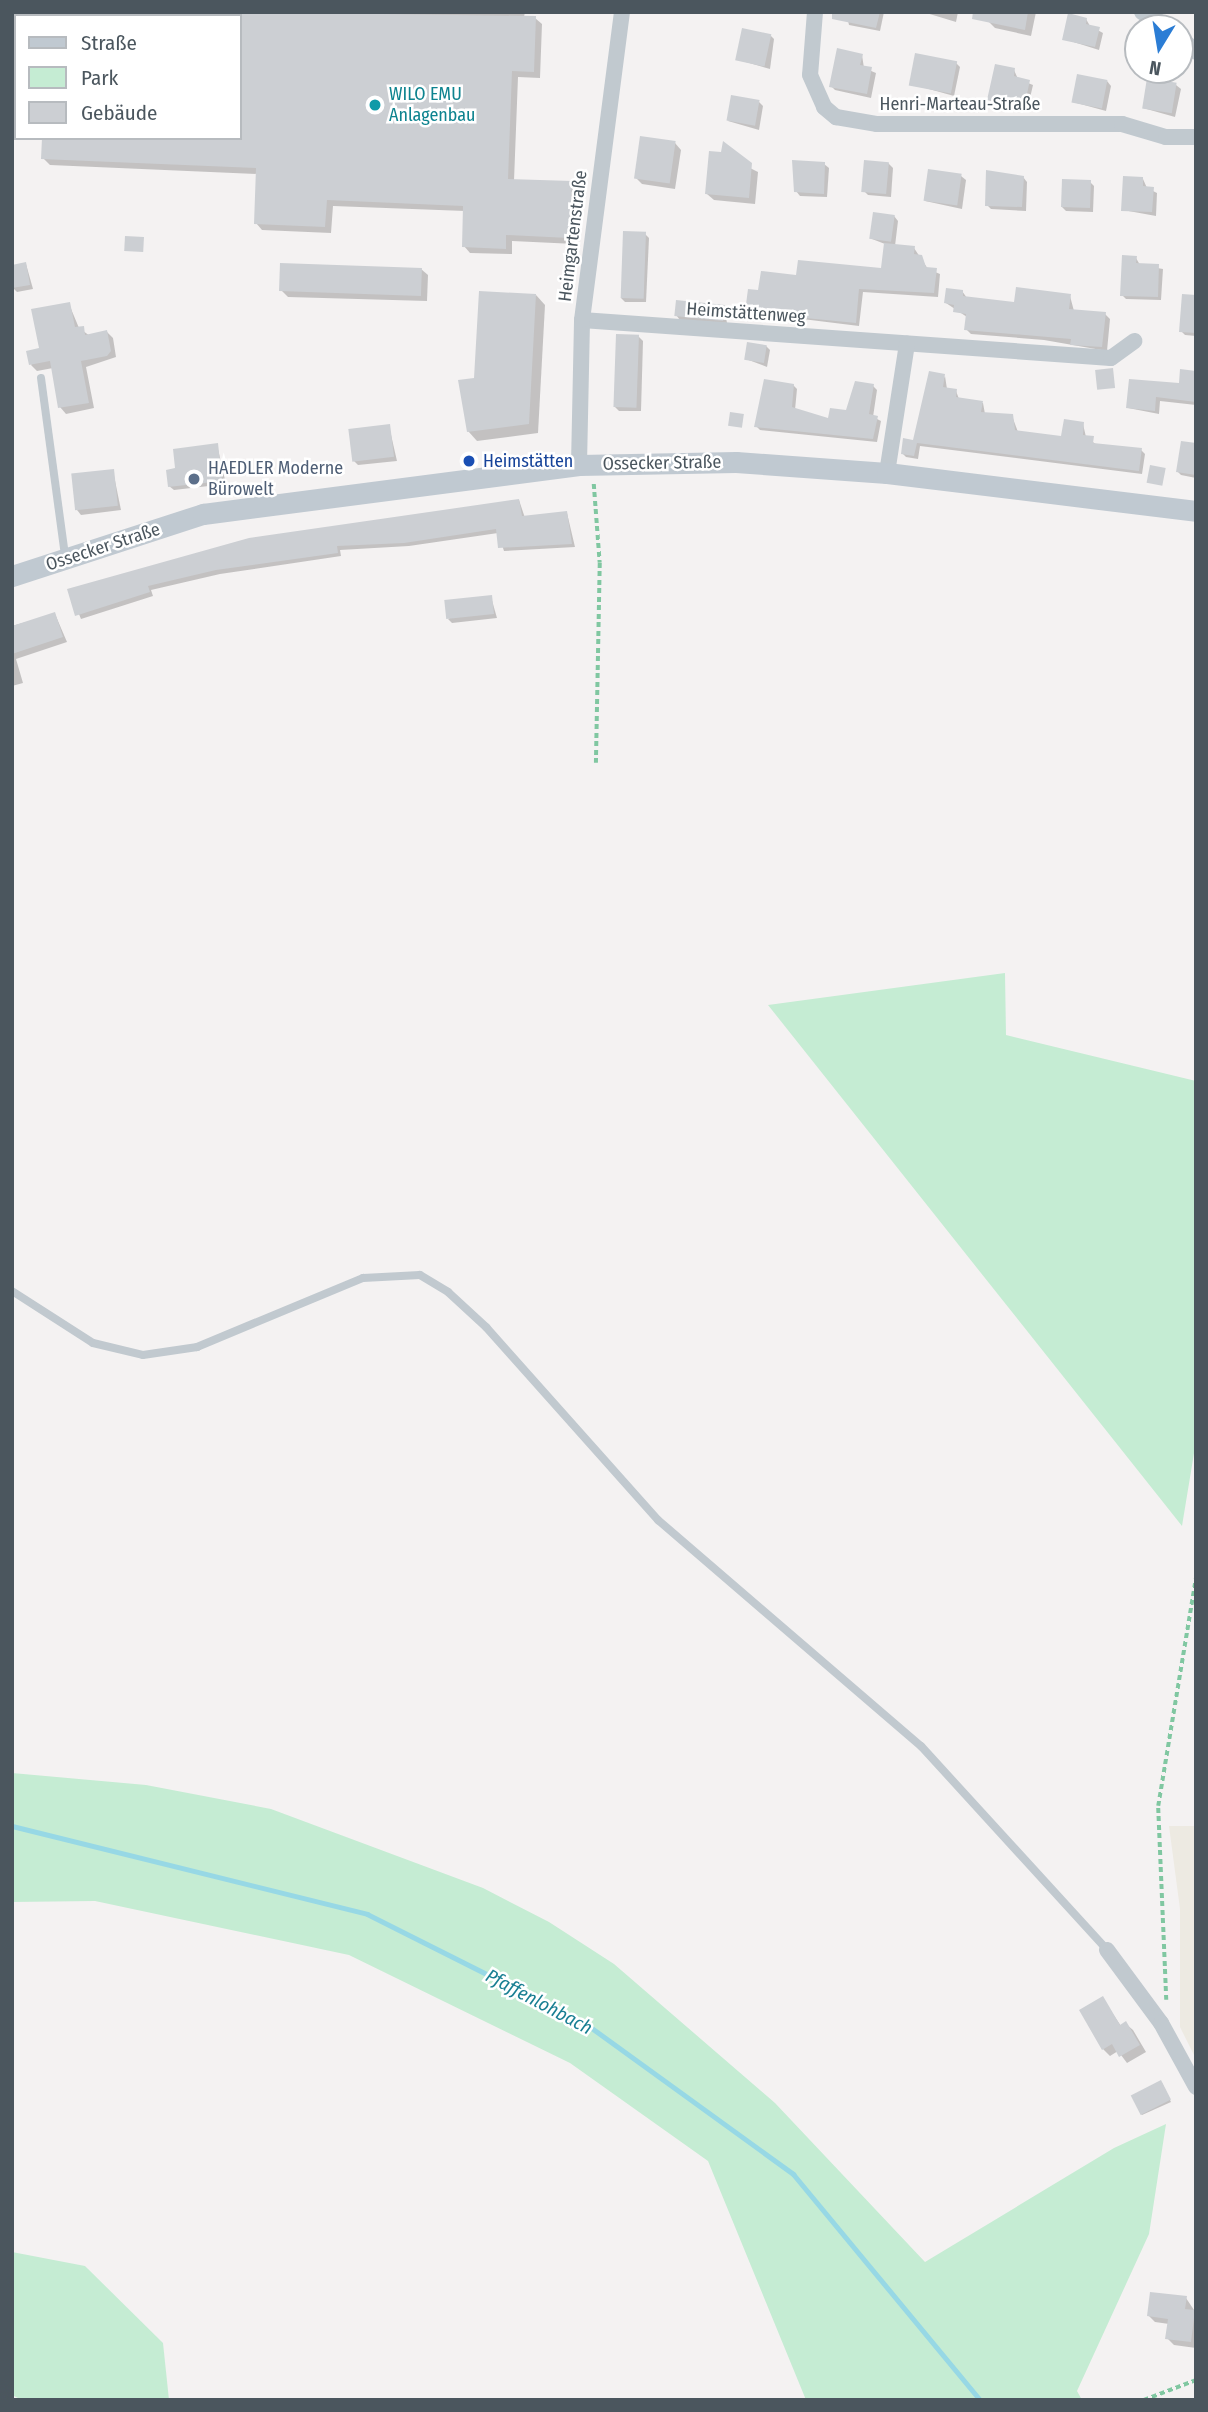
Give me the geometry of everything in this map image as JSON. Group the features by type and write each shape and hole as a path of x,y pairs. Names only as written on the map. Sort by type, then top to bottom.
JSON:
{"street":[{"name":"Heimgartenstraße","path":"579,465 582,320 622,12"},
{"name":"Henri-Marteau-Straße","path":"815,12 810,75 824,107 836,117 877,124 1122,124 1166,137 1196,137"},
{"name":"Heimstättenweg","path":"582,320 1111,358 1134,341"},
{"path":"887,473 907,344"},
{"name":"Ossecker Straße","path":"12,576 203,514 579,465 736,462 887,473 1196,512"},
{"path":"1107,1950 1161,2023 1196,2087"}],"lane":[{"path":"41,378 65,559"},
{"path":"12,1291 93,1343 143,1354 197,1347 363,1278 421,1275 448,1292 486,1327 658,1520 921,1746 1107,1950"}],"path":[{"path":"595,507 600,563 596,763"},
{"path":"1161,2023 1166,2013 1166,1975 1158,1806 1196,1576"},
{"path":"1144,2400 1196,2380"}],"shaded area":[{"path":"1169,1826 1196,1826 1196,2059 1180,2027 1180,1909"}],"green space":[{"path":"1005,973 1006,1035 1196,1081 1196,1441 1182,1526 768,1005"},
{"path":"12,1773 146,1785 271,1809 483,1888 549,1922 614,1964 775,2103 925,2262 1114,2148 1166,2124 1149,2234 1077,2391 1082,2400 806,2400 708,2161 570,2063 349,1955 95,1901 12,1902"},
{"path":"12,2252 85,2266 163,2343 169,2400 22,2400 12,2395"}],"building":[{"path":"832,12 880,12 876,28 832,19"},
{"path":"973,12 1028,12 1025,30 972,19"},
{"path":"1068,13 1087,18 1086,24 1100,27 1095,47 1062,40"},
{"name":"WILO EMU Anlagenbau","path":"240,14 536,16 534,72 512,71 508,179 572,181 569,238 506,235 506,249 462,247 463,206 327,200 325,227 254,224 256,168 41,159 42,140 242,140"},
{"path":"742,28 771,34 764,67 735,60"},
{"path":"837,48 863,54 860,65 872,67 867,94 829,87"},
{"path":"915,53 957,61 951,94 909,85"},
{"path":"995,64 1015,68 1014,76 1030,80 1024,108 987,100"},
{"path":"1077,74 1107,80 1102,108 1071,102"},
{"path":"1146,84 1176,84 1172,113 1142,109"},
{"path":"731,95 760,100 755,126 726,121"},
{"path":"640,136 676,141 670,184 634,179"},
{"path":"723,141 752,163 749,198 705,194 709,151 721,152"},
{"path":"792,160 825,162 824,194 794,192"},
{"path":"864,160 889,162 886,194 861,192"},
{"path":"928,169 962,174 957,205 924,201"},
{"path":"986,170 1024,176 1022,207 985,206"},
{"path":"1123,176 1143,177 1143,186 1154,187 1152,212 1121,211"},
{"path":"1062,179 1091,180 1090,208 1061,207"},
{"path":"873,212 895,215 891,242 869,239"},
{"path":"623,231 646,232 644,299 621,298"},
{"path":"125,236 144,237 143,252 124,251"},
{"path":"884,243 915,246 914,254 922,255 926,267 937,268 934,293 859,289 856,323 745,312 748,289 758,290 761,271 796,275 798,260 881,268"},
{"path":"1122,255 1137,256 1136,263 1159,264 1158,297 1120,296"},
{"path":"26,262 30,285 12,288 12,265"},
{"path":"280,263 422,268 421,296 279,291"},
{"path":"1016,287 1071,294 1069,309 1106,312 1102,347 1070,345 1071,339 964,330 966,314 953,312 954,305 944,303 946,288 963,290 963,296 1014,302"},
{"path":"479,291 536,294 529,424 467,432 458,380 474,378"},
{"path":"1182,294 1196,295 1196,333 1179,332"},
{"path":"676,300 725,305 723,321 674,316"},
{"path":"70,302 75,327 84,326 85,335 107,330 111,351 107,356 81,361 89,403 58,408 50,361 29,365 26,351 39,348 31,309"},
{"path":"616,334 639,335 636,408 613,407"},
{"path":"747,342 767,345 764,363 744,360"},
{"path":"1113,368 1115,388 1097,390 1095,370"},
{"path":"1180,369 1196,371 1196,402 1156,397 1155,411 1126,408 1129,379 1179,383"},
{"path":"929,371 945,374 943,387 957,389 956,397 983,401 981,412 1013,414 1015,430 1061,436 1064,419 1084,422 1083,435 1094,436 1093,443 1142,448 1139,471 917,443 914,456 901,454 903,438 913,440"},
{"path":"764,379 794,384 792,407 828,418 830,408 846,410 855,381 874,384 869,414 878,416 873,439 754,427"},
{"path":"730,412 744,414 742,428 728,426"},
{"path":"390,424 394,457 352,462 348,429"},
{"path":"1181,441 1196,443 1196,475 1176,472"},
{"path":"218,443 222,481 168,487 166,470 175,468 173,449"},
{"path":"1150,465 1166,468 1162,486 1147,483"},
{"path":"114,469 118,506 75,510 71,473"},
{"path":"519,499 522,516 567,511 572,544 498,548 496,529 404,543 337,546 338,553 216,570 148,586 150,592 75,616 67,589 249,538"},
{"path":"492,595 494,614 446,619 444,600"},
{"path":"55,612 63,637 12,654 12,626"},
{"path":"1103,1996 1120,2025 1126,2021 1140,2045 1119,2057 1112,2044 1102,2050 1079,2010"},
{"path":"1161,2080 1171,2100 1141,2115 1131,2095"},
{"path":"1150,2292 1187,2296 1185,2309 1195,2310 1191,2342 1165,2339 1168,2319 1147,2316"}],"waterway":[{"name":"Pfaffenlohbach","path":"12,1826 367,1914 586,2024 793,2174 980,2400"}],"place":[{"name":"WILO EMU Anlagenbau","path":"375,105"},
{"name":"Heimstätten","path":"469,461"},
{"name":"HAEDLER Moderne Bürowelt","path":"194,479"}]}
